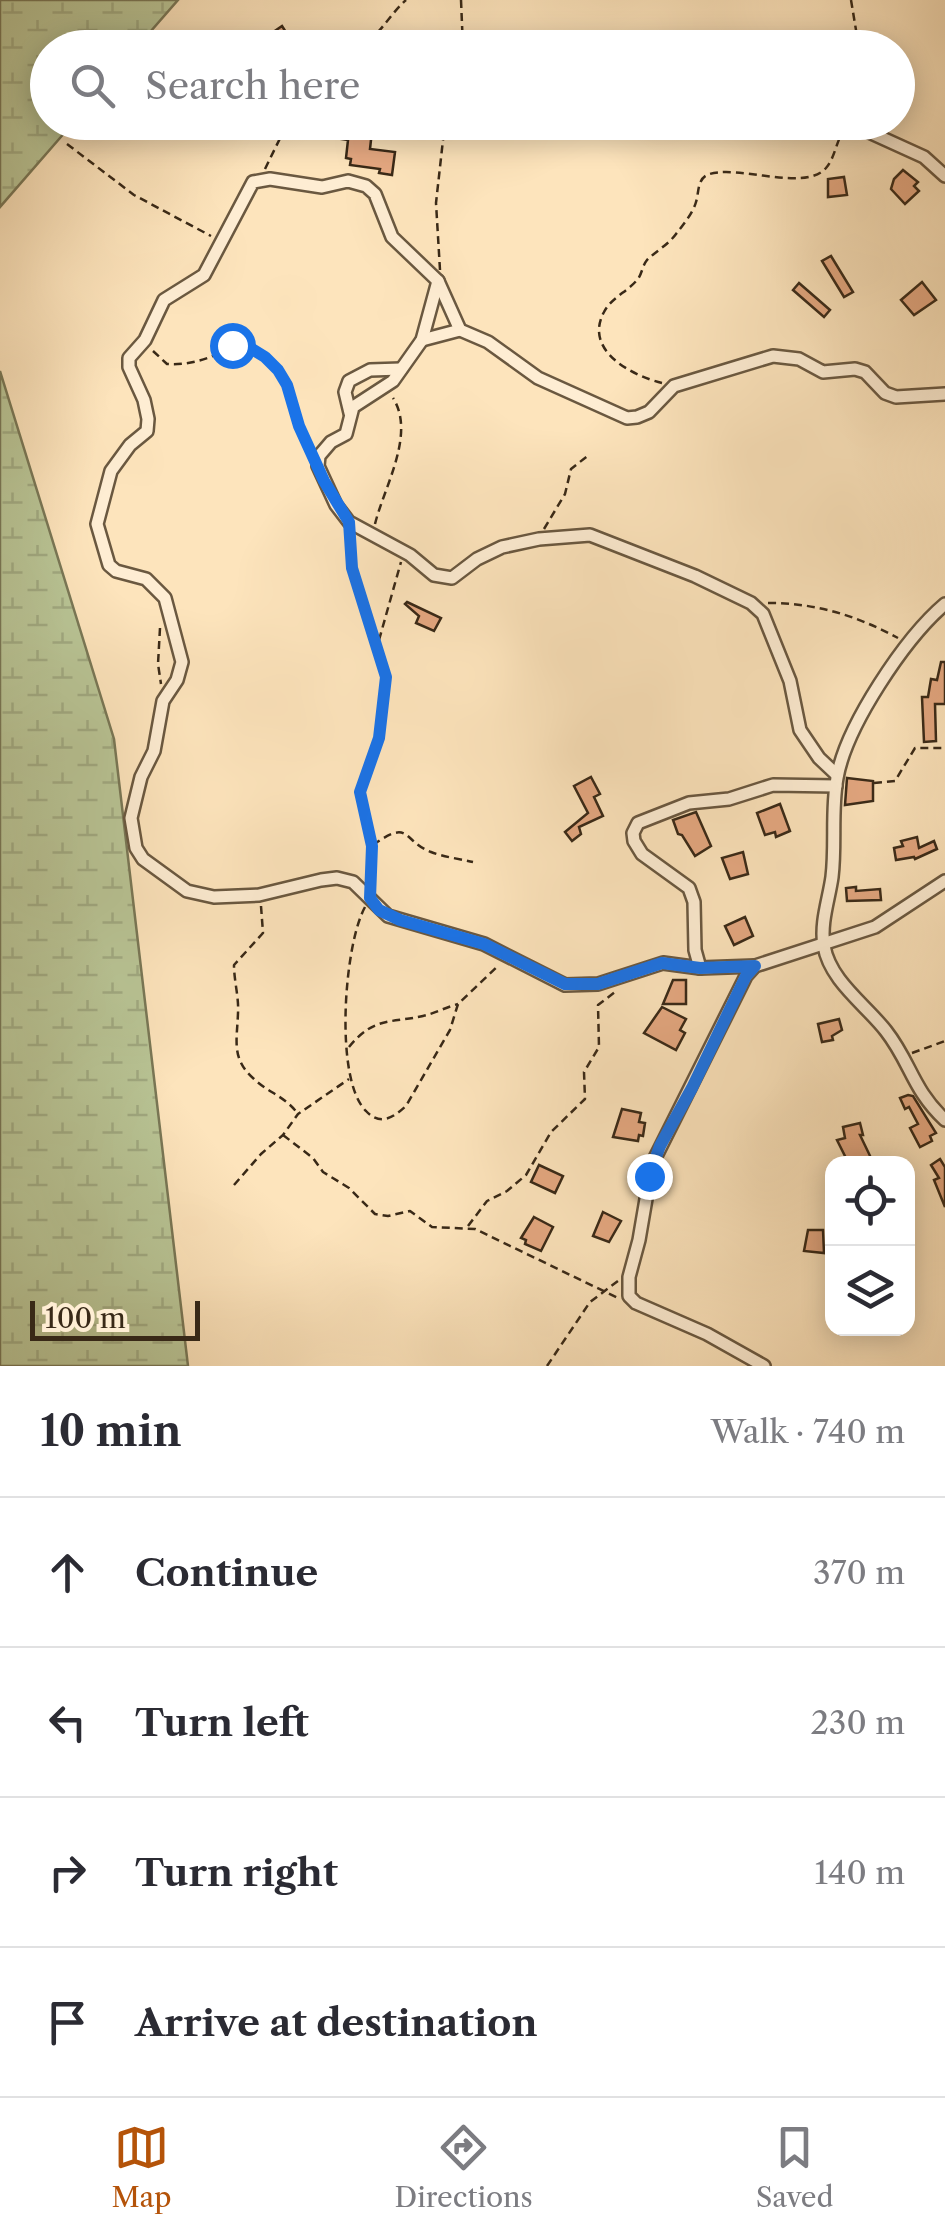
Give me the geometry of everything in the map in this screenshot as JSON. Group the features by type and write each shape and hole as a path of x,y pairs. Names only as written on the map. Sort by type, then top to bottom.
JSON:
{"street":[{"path":"885,140 924,158 945,176"},
{"path":"460,330 437,280 392,237 375,194 366,186 348,181 322,186 259,179 248,189 201,277 164,300 145,340 132,351 129,367 144,400 146,431 111,471 97,524 109,566 146,578 165,598 182,662 177,680 163,701 154,751 140,777 130,818 136,848 143,860 187,891 214,898 259,895 337,878 354,882 388,916 484,944 553,981 576,986 598,984 662,963 700,968 755,966 876,927 945,880"},
{"path":"350,414 359,401 386,388 422,340 437,280"},
{"path":"422,340 460,330 488,342 538,378 627,418 649,412 674,386 772,356 800,358 823,372 865,372 885,393 896,398 945,394"},
{"path":"401,369 379,368 359,373 346,386 350,428 318,456 318,466 336,505 349,522 410,555 434,575 452,578 502,547 590,535 695,576 751,603 762,614 790,682 800,730 836,781"},
{"path":"945,604 907,644 858,722 836,781 832,874 824,918 824,946 832,968 886,1031 920,1095 945,1120"},
{"path":"700,968 694,902 689,888 642,854 634,841 638,823 689,803 730,799 773,785 836,781"},
{"path":"755,966 746,976 652,1164 645,1214 629,1277 629,1296 634,1302 707,1334 764,1366"}],"path":[{"path":"380,30 406,0"},
{"path":"461,0 462,30"},
{"path":"851,0 857,30"},
{"path":"259,179 279,140"},
{"path":"437,280 442,255 437,191 443,140"},
{"path":"674,386 645,379 611,359 600,339 604,310 638,279 648,259 682,226 696,206 700,181 705,176 725,170 743,175 802,178 817,174 825,169 840,140"},
{"path":"67,144 134,196 185,220 221,243"},
{"path":"145,340 167,364 214,356 232,345 244,344 265,357 287,385 299,426 318,466"},
{"path":"372,536 393,469 401,425 399,408 386,388"},
{"path":"539,539 565,494 571,470 590,454"},
{"path":"349,522 352,568 385,664 379,738 360,792 372,846 370,898 354,933 345,1009 349,1079 353,1095 370,1116 383,1120 395,1116 422,1081 450,1030 458,1004"},
{"path":"377,644 398,564 410,555"},
{"path":"163,701 158,664 160,616 165,598"},
{"path":"751,603 828,608 868,622 907,644"},
{"path":"874,783 895,781 915,748 945,748"},
{"path":"372,846 391,833 404,832 432,852 473,862"},
{"path":"259,895 262,934 234,965 238,1014 235,1050 238,1064 290,1102 298,1114"},
{"path":"348,1048 358,1036 384,1020 426,1015 458,1004 510,957"},
{"path":"467,1227 487,1201 526,1175 551,1132 585,1099 584,1072 599,1047 598,1004 622,987 632,972"},
{"path":"903,1060 911,1053 945,1041"},
{"path":"234,1185 284,1135 298,1114 349,1079"},
{"path":"284,1135 313,1158 323,1172 349,1188 374,1214 410,1212 432,1228 467,1227 603,1292"},
{"path":"546,1366 585,1308 629,1277"}],"green space":[{"path":"0,0 178,0 152,30 30,30 30,140 58,140 0,207"},
{"path":"0,371 114,739 188,1366 0,1366"}],"building":[{"path":"348,140 371,140 370,149 395,152 392,175 379,173 380,169 350,165 351,159 346,158"},
{"path":"903,170 918,182 914,186 919,191 905,204 891,189"},
{"path":"844,177 847,195 828,197 828,179"},
{"path":"831,256 853,292 844,297 822,261"},
{"path":"922,282 936,300 914,315 901,300"},
{"path":"799,283 830,310 824,317 793,290"},
{"path":"407,602 441,618 434,631 416,623 419,616"},
{"path":"941,662 945,662 945,704 935,704 936,741 924,742 922,697 928,697 931,679 937,680"},
{"path":"591,777 600,794 594,797 603,816 579,827 581,834 572,841 565,832 588,813 574,786"},
{"path":"847,778 873,781 873,801 845,805"},
{"path":"780,804 790,831 776,837 775,832 765,835 757,813"},
{"path":"696,812 711,846 695,856 678,834 673,820"},
{"path":"917,837 919,848 934,841 937,849 915,859 896,860 894,848 903,846 901,841"},
{"path":"743,852 748,874 730,879 722,858"},
{"path":"856,887 856,891 880,889 881,900 847,901 846,888"},
{"path":"745,917 753,936 734,945 725,926"},
{"path":"673,980 686,980 686,1004 663,1004"},
{"path":"662,1007 686,1019 680,1030 685,1033 676,1050 644,1033"},
{"path":"839,1019 842,1030 832,1036 833,1040 822,1042 818,1024"},
{"path":"913,1096 936,1133 930,1136 932,1141 920,1147 910,1128 918,1124 900,1098"},
{"path":"622,1109 641,1113 639,1122 645,1123 638,1141 613,1137"},
{"path":"860,1123 860,1135 870,1156 845,1156 837,1140 845,1138 843,1127"},
{"path":"940,1159 945,1167 945,1207 934,1180 939,1178 931,1165"},
{"path":"539,1165 563,1176 555,1193 531,1182"},
{"path":"603,1212 621,1221 609,1242 593,1236"},
{"path":"534,1217 553,1227 541,1251 521,1238"},
{"path":"808,1230 823,1230 824,1253 804,1251"}],"route":[{"path":"232,345 244,344 278,370 324,481 349,522 352,568 385,664 379,738 360,792 372,846 370,898 379,910 400,920 484,944 565,984 598,984 662,963 700,968 755,966 746,976 660,1146 649,1176"}]}
